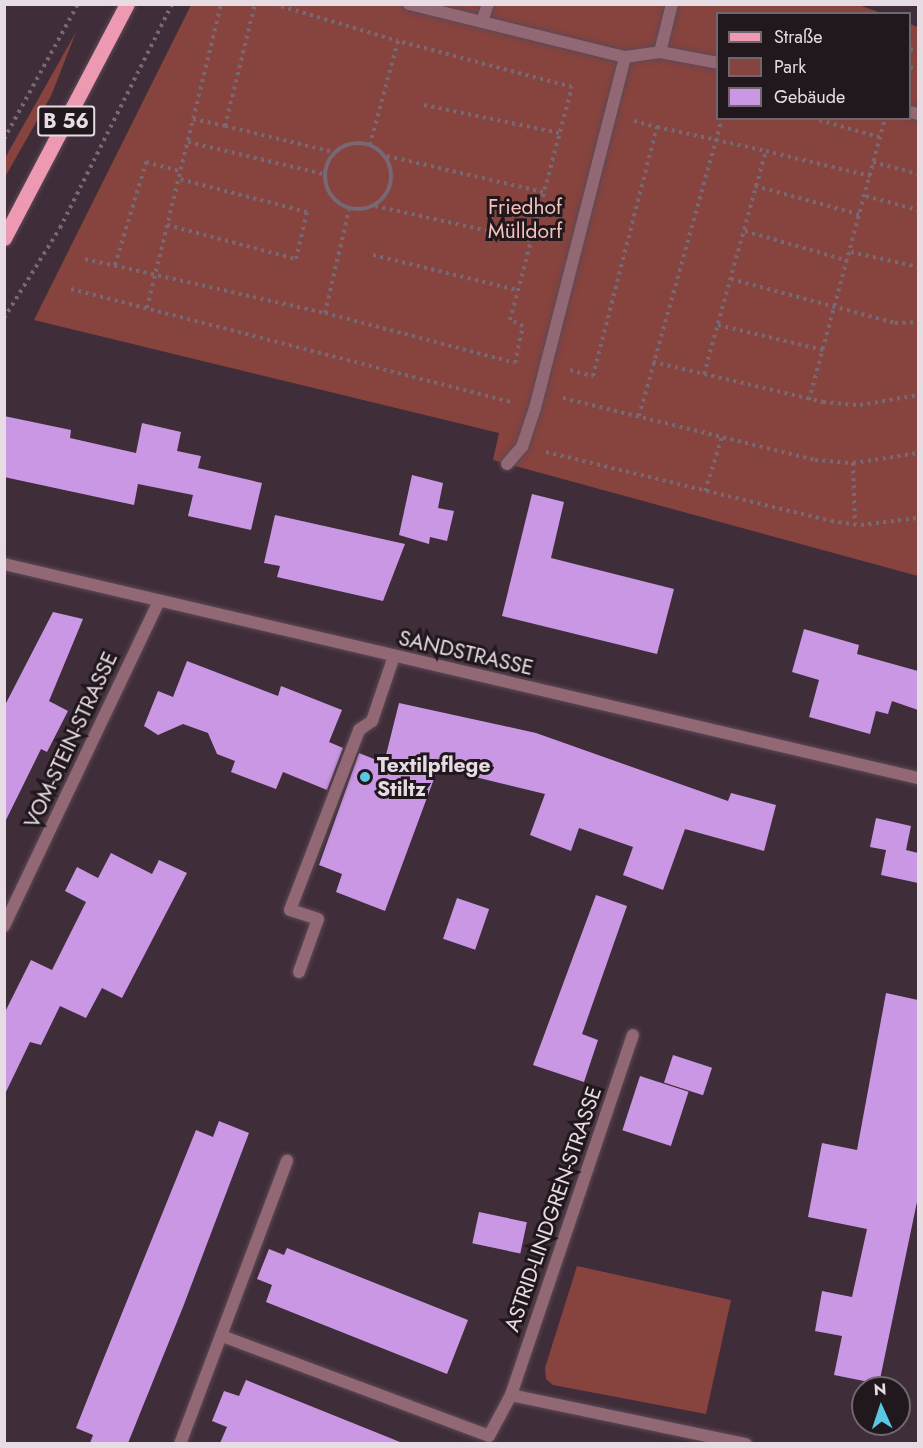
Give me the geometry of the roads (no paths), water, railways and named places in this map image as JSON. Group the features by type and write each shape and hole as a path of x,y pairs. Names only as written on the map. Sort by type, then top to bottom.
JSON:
{"main road":[{"name":"B 56","path":"4,238 127,4"}],"street":[{"path":"409,4 625,57 660,52 716,63"},
{"path":"482,22 488,4"},
{"path":"660,52 672,4"},
{"path":"507,464 522,447 539,392 625,57"},
{"name":"SANDSTRASSE","path":"4,564 158,603 918,778"},
{"name":"VOM-STEIN-STRASSE","path":"4,926 158,603"},
{"path":"299,972 318,919 290,910 359,730 372,721 394,656"},
{"name":"ASTRID-LINDGREN-STRASSE","path":"222,1336 489,1436 511,1395 633,1035"},
{"path":"180,1443 287,1161"},
{"path":"511,1395 746,1443"}],"place":[{"name":"Textilpflege Stiltz","path":"365,777"}],"park label":[{"name":"Friedhof Mülldorf","path":"525,219"}]}
